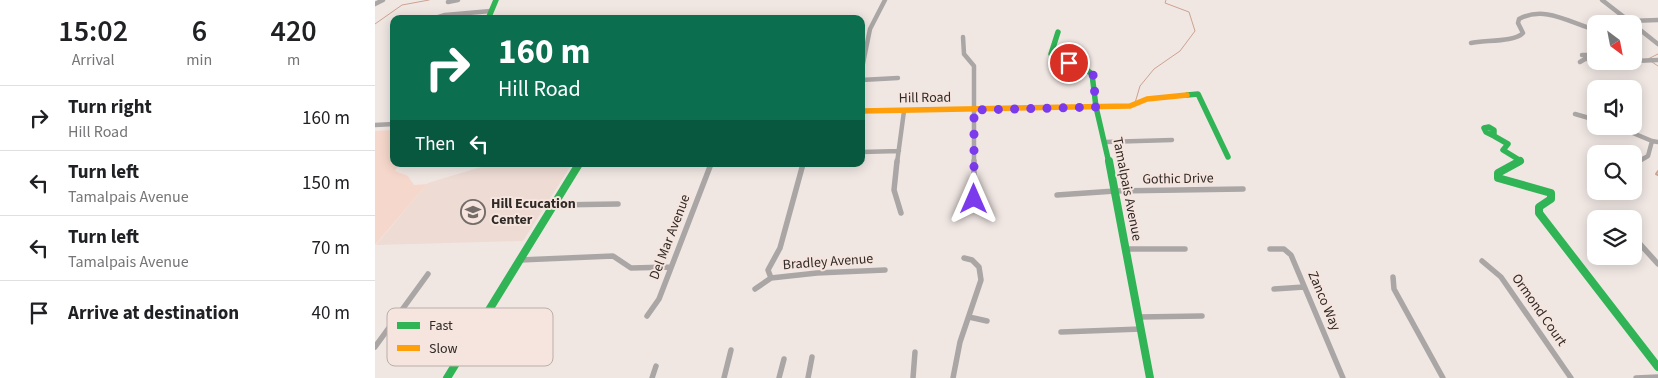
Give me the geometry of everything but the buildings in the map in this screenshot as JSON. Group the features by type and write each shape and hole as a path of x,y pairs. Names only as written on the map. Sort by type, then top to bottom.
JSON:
{"street":[{"path":"375,4 383,0"},
{"path":"448,2 458,0"},
{"path":"490,15 496,0"},
{"path":"865,55 871,29 885,0"},
{"path":"1602,0 1622,15"},
{"path":"448,15 491,11"},
{"path":"1471,43 1486,40 1516,39 1523,33 1518,23 1519,19 1533,14 1557,17 1587,28"},
{"path":"1643,22 1658,20"},
{"name":"Tamalpais Avenue","path":"1058,32 1051,54 1058,61 1080,65 1093,74 1096,107 1115,191 1150,378"},
{"path":"1643,32 1658,44"},
{"path":"963,37 964,54 974,66 974,199"},
{"path":"1582,55 1587,55"},
{"path":"1580,62 1587,59"},
{"path":"1643,61 1656,60"},
{"path":"865,80 898,78"},
{"name":"Hill Road","path":"865,111 1130,106 1147,99 1198,94 1228,157"},
{"path":"901,213 896,205 893,176 899,152 904,111"},
{"path":"1575,114 1587,117"},
{"path":"375,125 390,124"},
{"path":"1638,135 1655,142 1648,156 1642,159"},
{"path":"1494,136 1508,144 1503,150 1518,158 1521,162 1498,173 1497,178 1512,183 1536,186 1551,193 1551,199 1539,207 1539,213 1544,222 1658,367"},
{"path":"1105,142 1172,140"},
{"path":"865,152 899,152"},
{"path":"490,308 577,167"},
{"name":"Del Mar Avenue","path":"647,316 659,299 710,167"},
{"name":"Bradley Avenue","path":"771,278 768,270 781,248 802,167"},
{"name":"Gothic Drive","path":"1057,196 1115,191 1243,189"},
{"path":"553,205 617,204"},
{"path":"1642,246 1658,264"},
{"path":"1125,250 1185,249"},
{"name":"Zanco Way","path":"1270,249 1284,249 1291,255 1343,378"},
{"path":"519,260 613,256 631,268 670,267"},
{"path":"953,378 960,342 981,280 979,267 972,260 964,258"},
{"name":"Ormond Court","path":"1482,261 1501,277 1571,378"},
{"name":"Bradley Avenue","path":"755,290 771,278 817,273 885,270"},
{"path":"403,308 428,274"},
{"path":"1393,277 1394,289 1443,378"},
{"path":"1274,289 1304,287"},
{"path":"1139,317 1202,316"},
{"path":"969,317 987,321"},
{"path":"1061,332 1141,329"},
{"path":"375,347 387,330"},
{"path":"724,378 731,350"},
{"path":"913,378 915,352"},
{"path":"808,378 812,357"},
{"path":"779,378 784,359"},
{"path":"447,378 454,366"},
{"path":"652,378 656,366"},
{"path":"1636,378 1658,377"}],"shaded area":[{"path":"390,130 390,167 397,167 395,171 408,176 414,185 427,184 375,245 375,131"},
{"name":"Hill Ecucation Center","path":"481,167 570,167 523,241 376,245 428,183"}],"waterway":[{"path":"375,24 402,5 429,0"},
{"path":"1135,103 1140,86 1154,69 1180,51 1195,31 1189,12 1165,3 1166,0"},
{"path":"1648,59 1658,54"},
{"path":"1652,62 1658,66"},
{"path":"1658,171 1656,174 1658,175"}],"traffic: fast":[{"path":"490,15 496,0"},
{"path":"1058,32 1051,54 1058,61 1080,65 1092,74 1096,107 1105,142 1150,378"},
{"path":"1187,95 1198,94 1228,157"},
{"path":"1494,136 1486,132 1484,128 1489,127 1494,130 1494,136 1508,144 1503,150 1521,161 1498,173 1498,178 1551,193 1551,199 1539,207 1539,213 1658,367"},
{"path":"490,308 577,167"},
{"path":"447,378 454,366"}],"traffic: slow":[{"path":"865,111 1130,106 1147,99 1187,95"}],"place":[{"name":"Hill Ecucation Center","path":"473,212"}],"route":[{"path":"974,199 974,110 1096,107 1093,74 1080,65 1069,63"}]}
